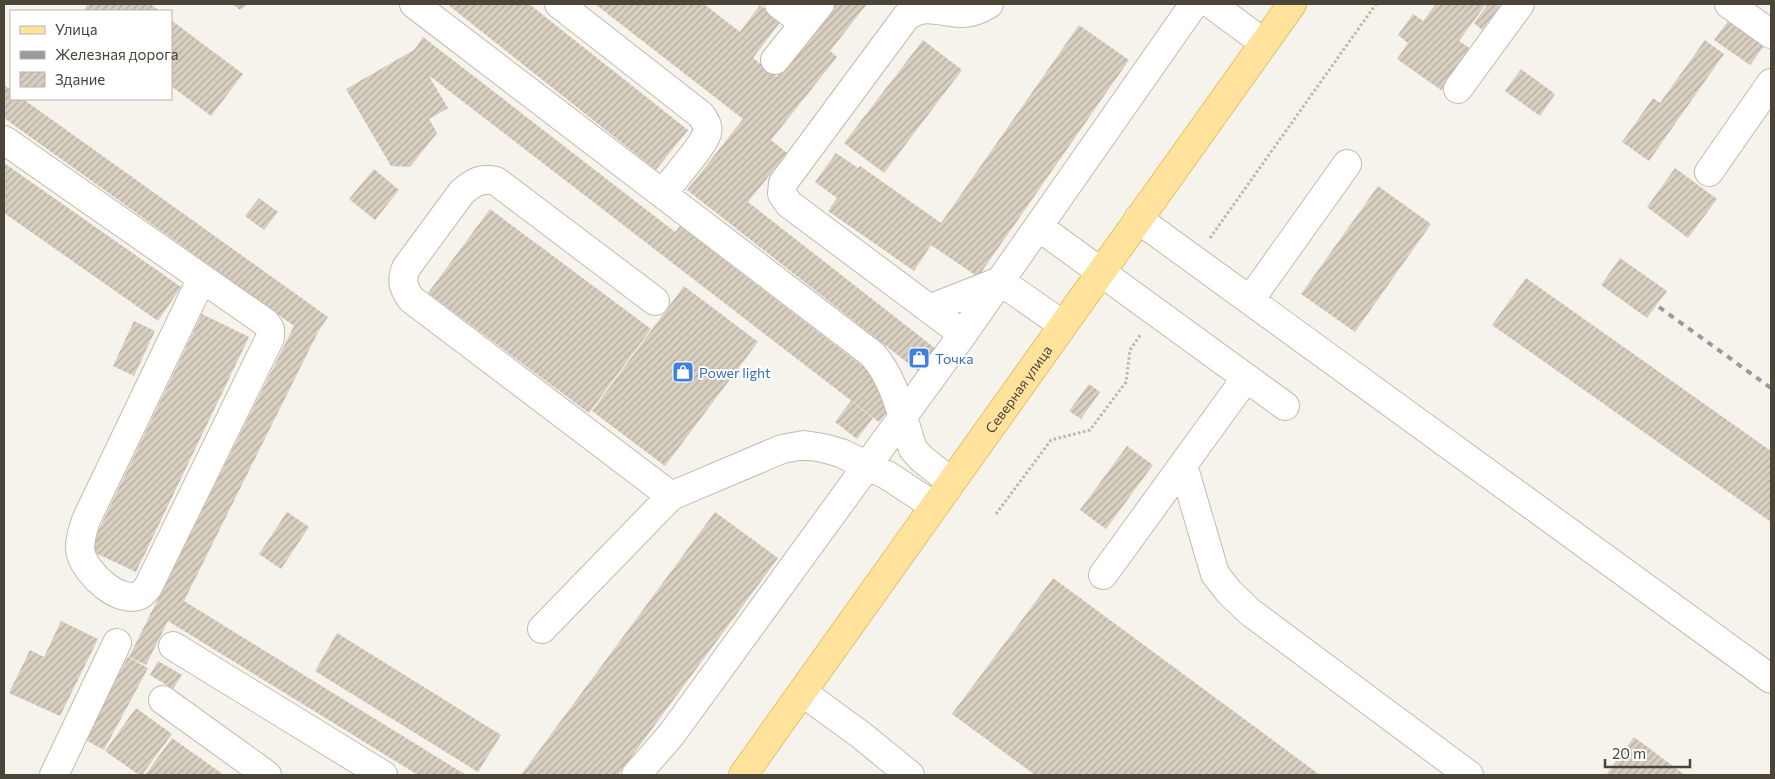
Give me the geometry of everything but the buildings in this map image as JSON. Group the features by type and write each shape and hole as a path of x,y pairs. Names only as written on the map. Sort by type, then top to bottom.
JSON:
{"main road":[{"name":"Северная улица","path":"743,775 1292,4"}],"lane":[{"path":"414,4 872,354 881,364 888,377 914,449 921,458 951,482"},
{"path":"559,4 701,115 707,124 707,133 702,143 663,193"},
{"path":"775,60 812,14 779,4"},
{"path":"963,334 789,204 782,194 783,183 906,17 914,11 923,9 963,13 975,11 989,4"},
{"path":"636,775 671,735 903,418 1198,4 1264,43"},
{"path":"1458,89 1520,4"},
{"path":"1729,4 1771,34"},
{"path":"1709,172 1771,83"},
{"path":"4,140 202,278 266,323 270,330 270,338 148,587 141,595 132,597 121,595 109,589 98,580 88,568 81,554 80,544 86,520 202,278"},
{"path":"1250,300 1347,164"},
{"path":"655,301 496,181 484,179 472,184 462,192 406,268 402,278 404,288 411,299 671,496"},
{"path":"1138,219 1771,679"},
{"path":"1039,227 1285,406"},
{"path":"929,309 1000,281"},
{"path":"1000,281 1063,325"},
{"path":"1103,576 1246,378"},
{"path":"542,628 671,496 782,449 804,446 823,448 841,453 868,465 902,484 934,506"},
{"path":"1183,465 1215,574 1229,592 1250,612 1469,775"},
{"path":"54,775 116,644"},
{"path":"172,646 383,775"},
{"path":"802,692 861,735 910,775"},
{"path":"163,700 267,775"}],"railway":[{"path":"1659,307 1771,388"}],"place":[{"name":"Точка","path":"919,358"},
{"name":"Power light","path":"683,372"}]}
